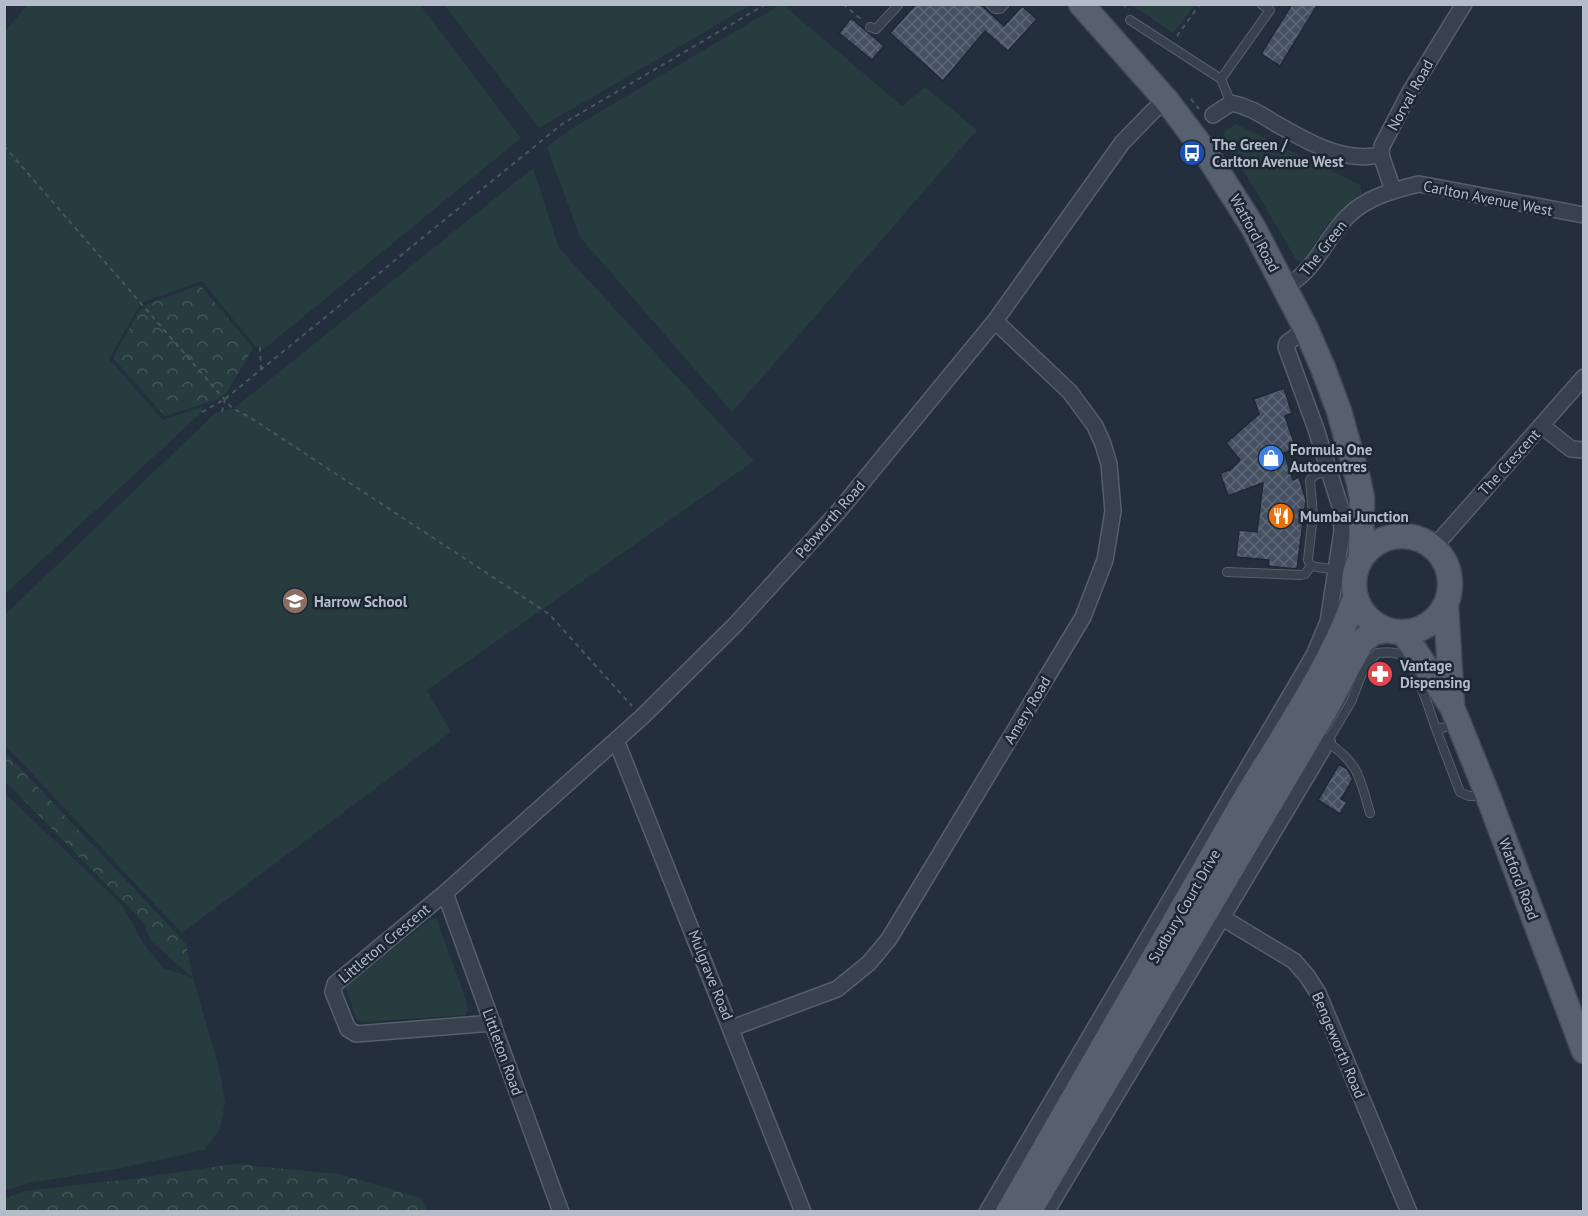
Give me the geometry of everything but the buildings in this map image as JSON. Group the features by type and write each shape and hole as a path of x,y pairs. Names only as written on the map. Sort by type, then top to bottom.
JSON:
{"main road":[{"name":"Watford Road","path":"1081,4 1167,101 1232,191 1306,329 1323,368 1339,411 1360,489 1377,520 1397,535"},
{"name":"Watford Road","path":"1360,489 1361,557"},
{"path":"1397,535 1418,537 1434,547 1444,559 1450,575 1451,590 1446,605 1436,619 1423,628 1394,631 1369,620 1355,598 1353,585 1355,570 1361,557 1375,543 1397,535"},
{"name":"Sudbury Court Drive","path":"1008,1212 1178,974 1272,775 1317,659 1343,631 1355,598"},
{"name":"Watford Road","path":"1446,605 1449,720"},
{"name":"Watford Road","path":"1394,631 1449,720 1488,796 1584,1051"},
{"name":"Sudbury Court Drive","path":"1029,1212 1069,1158 1071,1121 1272,775 1319,737 1362,641 1373,633 1394,631"}],"street":[{"name":"Norval Road","path":"1381,155 1382,146 1410,92 1464,4"},
{"name":"Pebworth Road","path":"445,893 642,717 736,624 838,512 995,321 1122,143 1153,111 1167,101"},
{"path":"1214,115 1231,103 1245,105 1310,143 1349,157 1365,158 1381,155 1393,190"},
{"name":"Carlton Avenue West","path":"1393,190 1419,184 1584,215"},
{"name":"The Green","path":"1284,287 1294,282 1308,269 1349,214 1393,190"},
{"name":"Amery Road","path":"732,1028 837,989 869,963 889,939 1083,617 1106,560 1113,511 1109,464 1095,426 1070,392 995,321"},
{"path":"1306,329 1287,343 1286,347 1340,506 1342,531 1328,622 1317,659"},
{"name":"The Crescent","path":"1434,547 1584,377"},
{"path":"1542,426 1571,449 1584,450"},
{"path":"1334,487 1360,489"},
{"name":"Sudbury Court Drive","path":"987,1212 1317,659"},
{"name":"Sudbury Court Drive","path":"1046,1212 1069,1158 1178,974 1221,917 1319,737"},
{"name":"Mulgrave Road","path":"616,740 803,1212"},
{"name":"Littleton Road","path":"445,893 561,1212"},
{"name":"Littleton Crescent","path":"445,893 335,984 333,992 348,1029 356,1034 493,1023"},
{"name":"Bengeworth Road","path":"1221,917 1294,961 1318,993 1409,1212"}],"lane":[{"path":"870,27 876,29 899,4"},
{"path":"990,4 995,9 1000,9 1005,4"},
{"path":"1221,79 1270,10 1261,4"},
{"path":"1130,20 1221,79 1231,103"},
{"path":"1311,566 1308,560 1313,514 1310,480 1315,475 1329,470"},
{"path":"1311,566 1337,570"},
{"path":"1227,572 1301,575 1305,574 1311,566"},
{"path":"1370,813 1357,771 1342,753 1319,737 1351,702 1365,666 1377,653 1396,653 1405,657 1418,679 1449,720"}],"path":[{"path":"202,412 225,399 562,124 766,4"},
{"path":"843,4 870,27"},
{"path":"1170,45 1200,4"},
{"path":"4,146 232,408 251,418 549,614 642,717"},
{"path":"260,347 261,369"},
{"path":"222,412 225,399"}],"green space":[{"path":"27,5 420,5 521,138 264,349 255,346 202,281 141,303 109,359 163,420 202,407 202,412 5,594 4,33"},
{"path":"444,5 751,5 539,128"},
{"path":"783,5 902,106 925,87 977,130 732,412 580,237 547,147 571,129"},
{"path":"1132,5 1195,5 1173,33"},
{"path":"1236,124 1360,185 1362,193 1329,222 1304,259 1297,261 1255,189 1222,139 1225,131"},
{"path":"533,168 559,248 754,461 427,690 451,732 182,933 5,745 5,615 215,413 233,409"},
{"path":"200,285 253,348 227,392 218,399 165,416 113,358 139,311 148,304"},
{"path":"4,751 186,944 193,978 151,941 143,922 5,781"},
{"path":"4,792 123,906 143,943 163,968 193,978 219,1067 225,1102 220,1129 204,1150 117,1169 28,1183 5,1191"},
{"path":"432,918 437,920 467,1003 468,1010 465,1015 362,1022 356,1019 345,986"},
{"path":"234,1164 339,1174 421,1198 427,1211 5,1211 5,1199 25,1191 140,1178"}],"place":[{"name":"The Green / Carlton Avenue West","path":"1192,153"},
{"name":"Formula One Autocentres","path":"1271,458"},
{"name":"Mumbai Junction","path":"1281,516"},
{"name":"Harrow School","path":"295,601"},
{"name":"Vantage Dispensing","path":"1380,674"}]}
